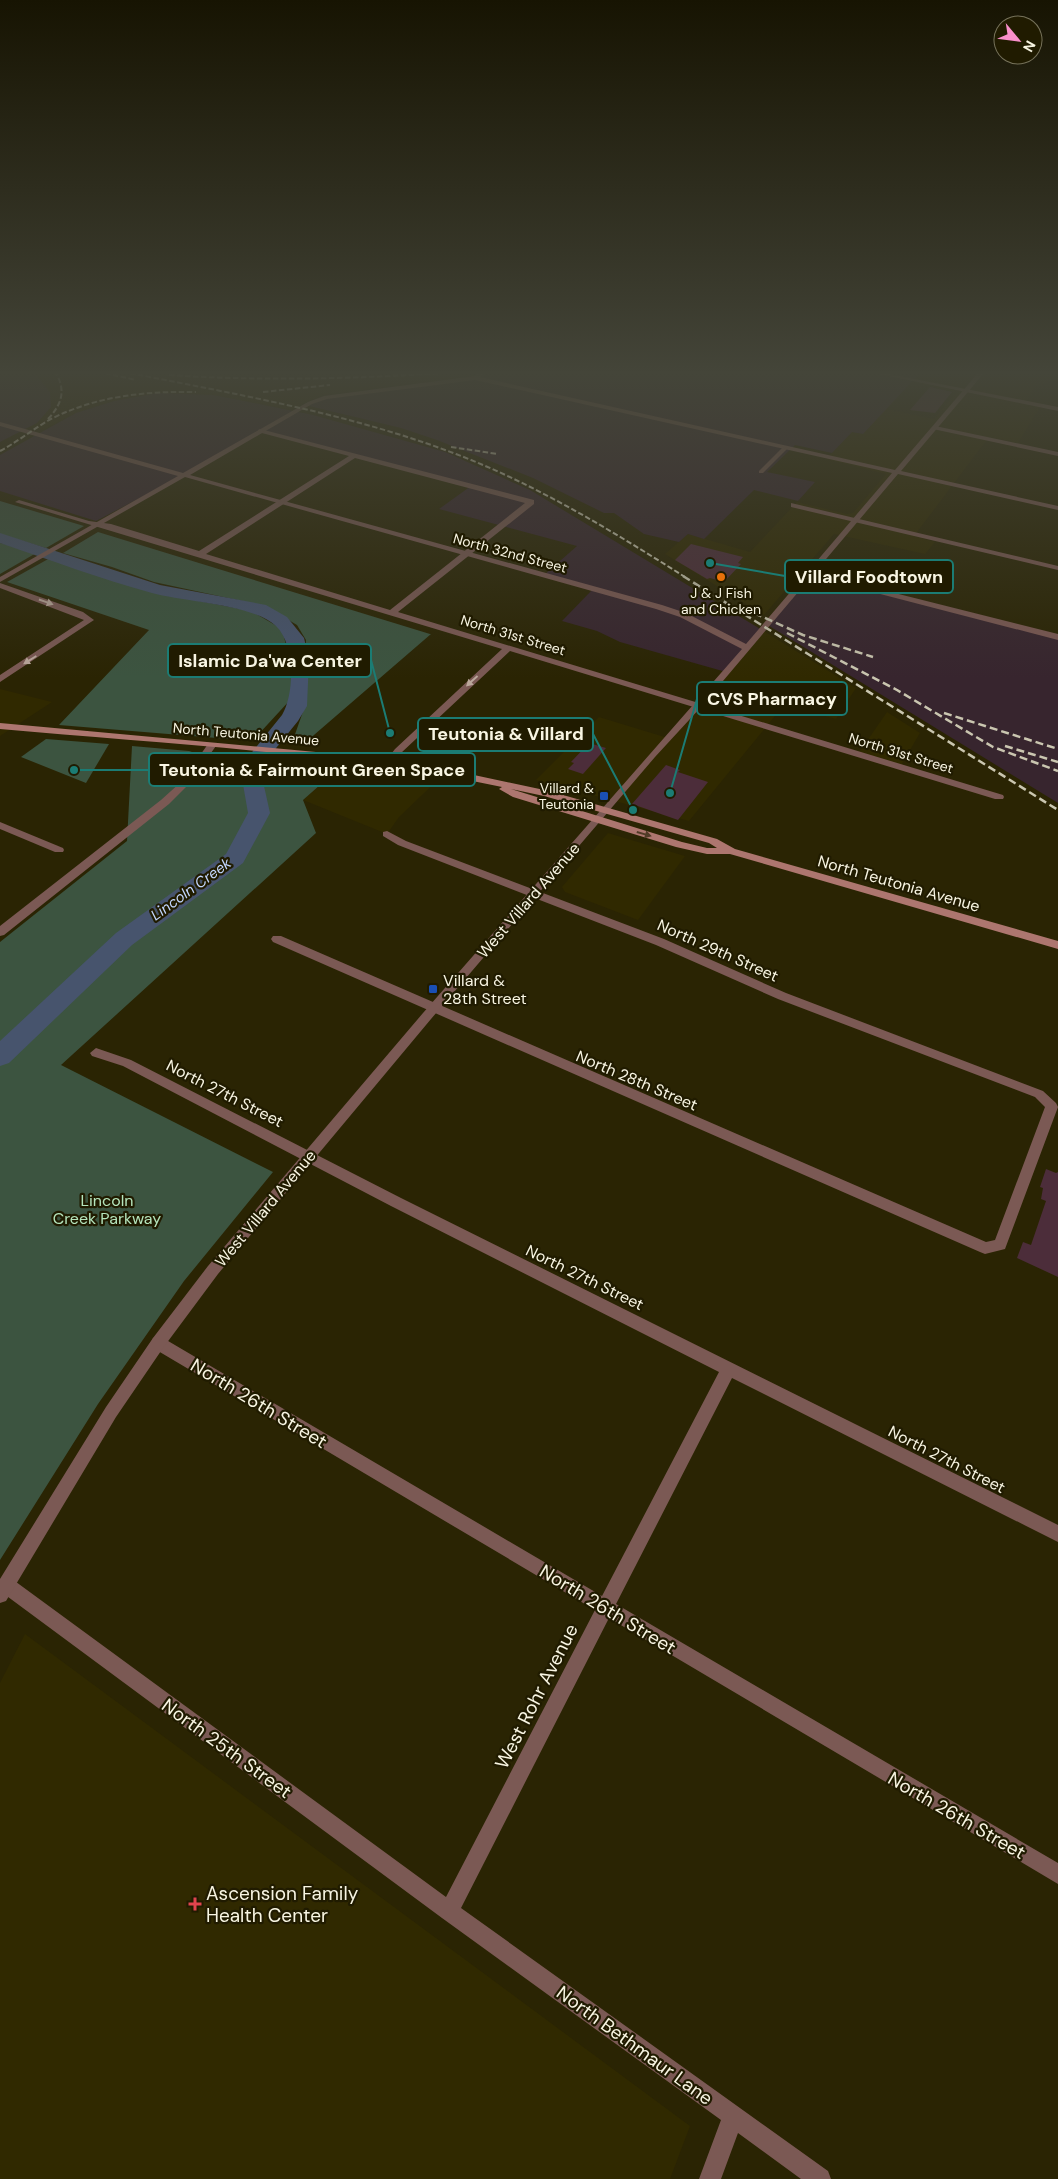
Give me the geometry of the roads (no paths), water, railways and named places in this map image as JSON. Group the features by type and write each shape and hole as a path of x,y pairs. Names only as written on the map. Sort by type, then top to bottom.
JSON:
{"main road":[{"name":"North Teutonia Avenue","path":"0,726 316,755 389,763 446,772 488,782 529,788 606,809 713,841 731,851"},
{"name":"North Teutonia Avenue","path":"488,782 517,795 698,849 731,851 1058,945"}],"street":[{"name":"North 32nd Street","path":"184,475 659,607 683,615 746,648"},
{"path":"0,580 184,475"},
{"path":"200,554 325,475"},
{"path":"391,613 531,502 426,475"},
{"name":"West Villard Avenue","path":"3,1590 112,1412 158,1343 213,1270 435,1008 895,475"},
{"path":"914,475 1058,508"},
{"name":"North 31st Street","path":"19,502 200,554 999,797"},
{"path":"794,505 1058,568"},
{"path":"810,573 1058,637"},
{"path":"0,586 80,614 90,620 0,679"},
{"path":"389,763 412,738 508,648"},
{"path":"0,932 165,802 184,784 215,747"},
{"path":"0,825 59,850"},
{"name":"North 29th Street","path":"387,834 402,843 660,942 782,996 1039,1094 1052,1106 1000,1245 986,1248"},
{"name":"North 28th Street","path":"277,940 986,1248"},
{"name":"North 27th Street","path":"96,1053 128,1063 396,1202 1058,1534"},
{"name":"North 26th Street","path":"158,1343 1058,1874"},
{"name":"West Rohr Avenue","path":"449,1911 729,1368"},
{"name":"North 25th Street","path":"3,1590 449,1911"},
{"name":"North Bethmaur Lane","path":"449,1911 820,2179"},
{"path":"710,2179 733,2116"}],"waterway":[{"name":"Lincoln Creek","path":"0,538 157,589 260,609 281,621 295,638 300,659 297,706 291,717 250,767 259,813 235,858 124,939 0,1056"}],"railway":[{"path":"505,475 574,510 685,577"},
{"path":"683,576 1058,810"},
{"path":"754,613 803,635 873,657"},
{"path":"787,633 897,690 993,747 1058,771"},
{"path":"944,713 1058,749"},
{"path":"1005,746 1058,762"}],"place":[{"name":"Villard Foodtown","path":"710,563"},
{"name":"J & J Fish and Chicken","path":"721,577"},
{"name":"Islamic Da'wa Center","path":"390,733"},
{"name":"Teutonia & Fairmount Green Space","path":"74,770"},
{"name":"CVS Pharmacy","path":"670,793"},
{"name":"Villard & Teutonia","path":"604,796"},
{"name":"Teutonia & Villard","path":"633,810"},
{"name":"Villard & 28th Street","path":"433,989"},
{"name":"Ascension Family Health Center","path":"195,1904"}],"park label":[{"name":"Lincoln Creek Parkway","path":"107,1209"}]}
